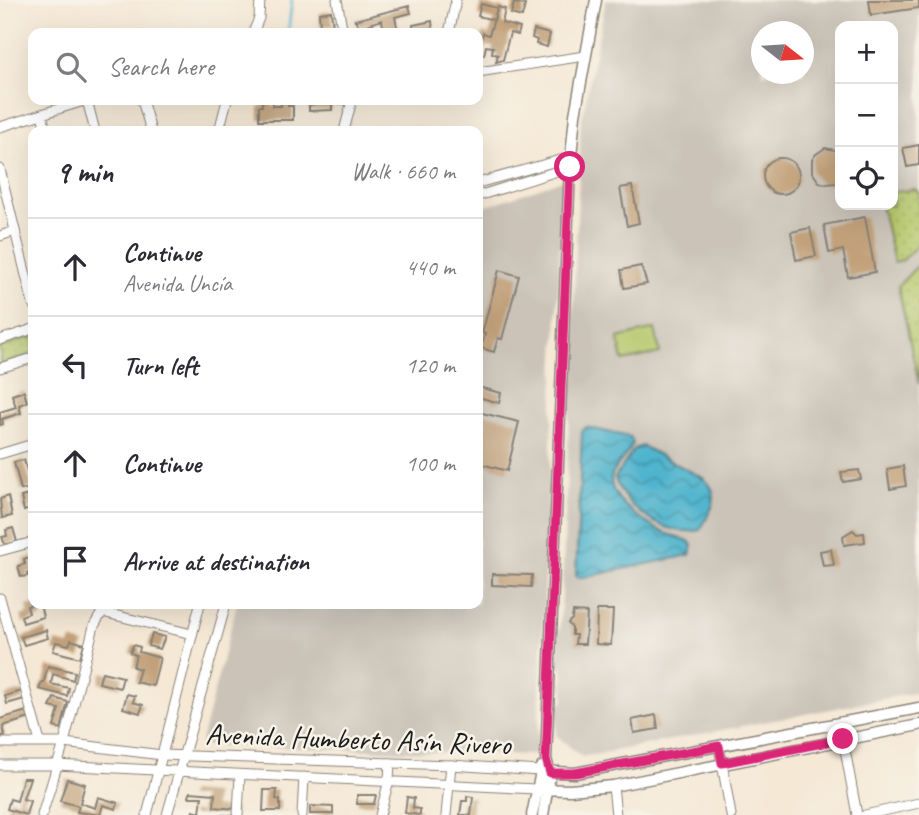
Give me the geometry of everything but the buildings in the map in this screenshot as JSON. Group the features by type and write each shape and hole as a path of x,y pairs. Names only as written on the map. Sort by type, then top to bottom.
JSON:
{"street":[{"path":"255,28 259,18 260,0"},
{"path":"337,0 342,28"},
{"path":"450,28 456,0"},
{"path":"532,815 542,789 546,759 570,162 596,0"},
{"path":"483,71 585,56"},
{"path":"0,127 71,105"},
{"path":"88,105 94,126"},
{"path":"143,105 149,126"},
{"path":"220,126 227,105"},
{"path":"345,126 351,105"},
{"path":"42,114 45,126"},
{"path":"483,182 570,162"},
{"path":"483,194 570,162"},
{"path":"0,169 28,284"},
{"path":"0,236 15,231"},
{"path":"0,340 28,331"},
{"path":"0,368 28,360"},
{"path":"0,454 28,446"},
{"path":"0,551 28,543"},
{"path":"0,598 40,742"},
{"path":"146,815 199,609"},
{"path":"167,815 225,609"},
{"path":"43,815 94,626 102,612 192,634"},
{"name":"Avenida Humberto Asín Rivero","path":"0,743 64,743 162,755 452,765 575,773 919,708"},
{"path":"840,722 857,815"},
{"name":"Avenida Humberto Asín Rivero","path":"0,765 56,765 542,789 612,786 919,724"},
{"path":"719,746 731,815"},
{"path":"380,815 389,780 390,763"},
{"path":"446,815 452,765"},
{"path":"238,815 240,775"},
{"path":"302,815 304,777"},
{"path":"612,786 616,815"},
{"path":"542,789 543,815"},
{"path":"865,815 919,803"}],"shaded area":[{"path":"606,0 919,0 919,692 582,757 556,735 557,707 564,701 564,672 557,664 581,124"},
{"path":"563,180 537,755 200,745 236,609 483,609 483,207"}],"green space":[{"path":"915,189 919,193 919,243 903,260 894,262 882,210 898,210 898,191"},
{"path":"919,264 919,384 898,286"},
{"path":"655,329 660,353 623,361 618,338"},
{"path":"28,338 28,356 0,365 0,347"}],"water":[{"path":"586,427 630,437 633,443 612,475 614,491 627,507 644,521 663,532 690,542 690,555 580,578 576,576 582,430"},
{"path":"642,446 703,478 709,484 713,490 713,503 700,530 674,530 649,519 637,510 620,489 615,478 634,449"}],"waterway":[{"path":"289,28 292,0"}],"route":[{"path":"570,167 546,759 550,773 575,773 719,746 722,763 843,739"}]}
